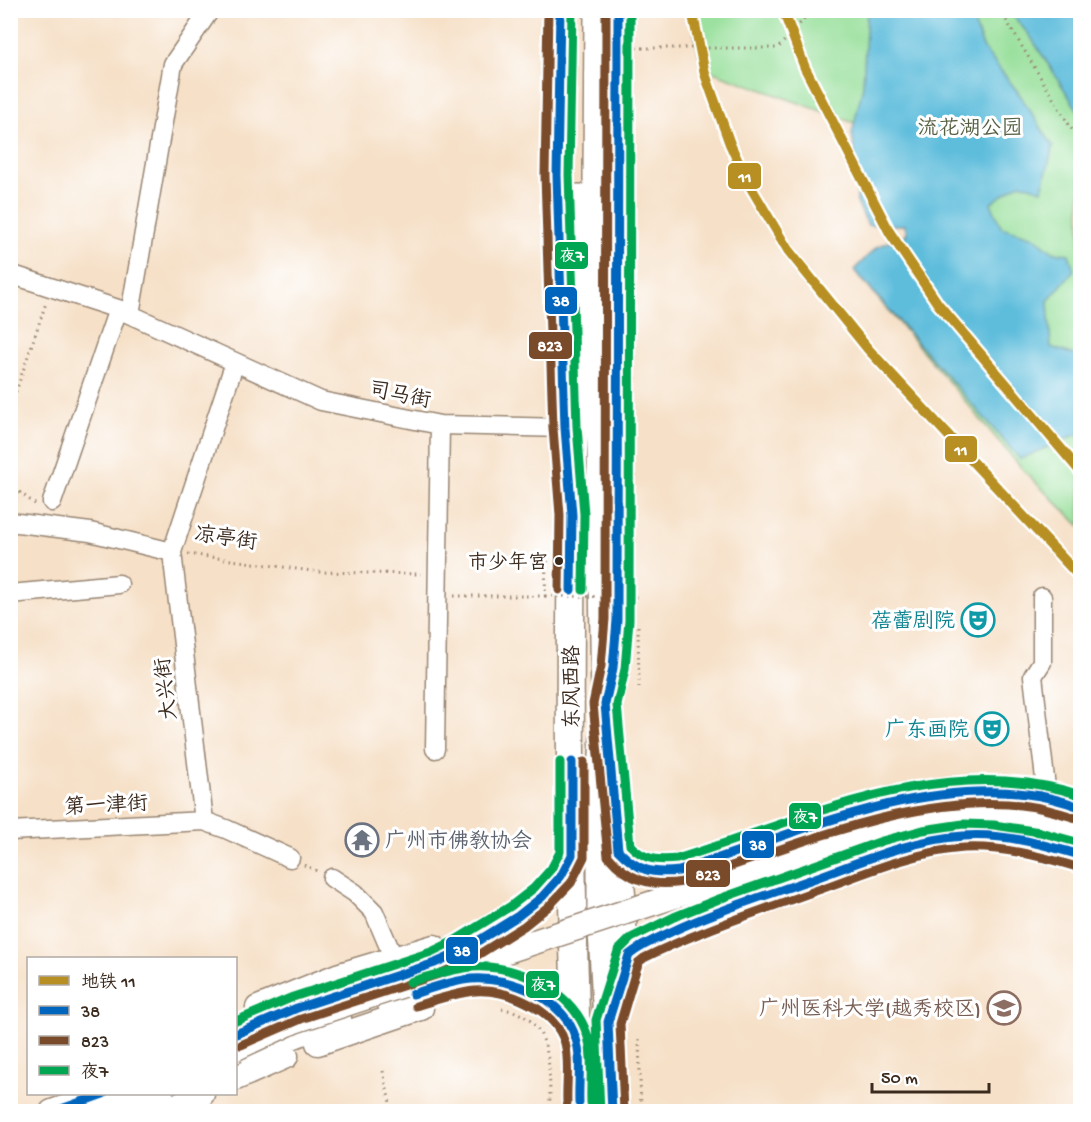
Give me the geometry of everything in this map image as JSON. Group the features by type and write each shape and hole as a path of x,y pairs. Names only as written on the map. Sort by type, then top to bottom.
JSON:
{"highway":[{"path":"581,10 588,103"},
{"path":"588,103 598,10"},
{"name":"东风西路","path":"579,1112 572,855 572,515 579,251 588,103"},
{"name":"东风西路","path":"588,103 605,704 600,842 601,913 612,1112"}],"main road":[{"name":"东风西路","path":"560,10 557,175 565,428 572,515"},
{"name":"东风西路","path":"605,704 613,668 617,620 618,10"},
{"path":"605,704 625,916 622,949 608,1022"},
{"path":"618,850 630,863 642,870 658,873 679,871 843,818 938,794 1023,792 1047,796 1080,807"},
{"path":"237,1048 294,1021 836,843 925,817 969,813 1010,815 1050,821 1080,831"},
{"path":"608,1022 629,955 637,948 731,908 905,848 944,838 1004,837 1039,843 1080,855"},
{"path":"237,1034 297,1008 435,963 460,952 518,916 542,897 561,876 572,855"},
{"path":"729,856 713,865 707,881 712,897 718,904 731,908"},
{"path":"237,1018 289,994 394,958 462,940 478,942"},
{"path":"478,942 500,982"},
{"path":"237,1059 311,1028 368,1008 436,988 478,979 500,982 538,994 556,1008 566,1020 576,1039"},
{"path":"237,1078 308,1046 500,982"},
{"path":"34,1112 71,1095"},
{"path":"52,1112 100,1095"},
{"path":"95,1112 136,1095"},
{"path":"120,1112 159,1095"},
{"path":"163,1112 200,1095"}],"street":[{"path":"52,502 124,312 173,64 210,10"},
{"name":"司马街","path":"10,274 124,312 321,401 440,425 565,428"},
{"path":"172,552 235,362"},
{"path":"435,749 440,425"},
{"name":"凉亭街","path":"10,522 90,532 172,552"},
{"name":"大兴街","path":"172,552 204,821"},
{"path":"10,594 119,584"},
{"path":"1042,597 1042,662 1033,676 1047,796"},
{"path":"204,821 290,858"},
{"name":"第一津街","path":"10,831 204,821"},
{"path":"332,878 355,893 374,912 394,958"}],"path":[{"path":"617,48 778,48 812,10"},
{"path":"1002,11 1080,143"},
{"path":"10,409 51,287"},
{"path":"10,485 36,504 52,502"},
{"name":"凉亭街","path":"172,552 319,572 437,575"},
{"path":"545,597 546,562 550,562 550,586"},
{"path":"437,596 638,597"},
{"path":"290,858 332,878"},
{"path":"502,1009 520,1014 540,1030 547,1053 550,1112"},
{"path":"639,1039 641,1112"},
{"path":"383,1071 392,1112"}],"green space":[{"name":"流花湖公园","path":"693,10 1080,11 1080,526 1024,471 854,270 877,247 907,234 905,225 868,225 857,202 860,125 702,68 691,17"}],"water":[{"name":"流花湖公园","path":"867,11 973,11 970,13 984,49 1018,92 1053,146 1042,190 1020,183 991,203 1001,227 1034,237 1053,252 1069,254 1074,270 1048,301 1051,347 1080,357 1080,433 1020,459 854,270 877,247 907,234 905,225 868,225 857,202 858,179 852,133 863,86"},
{"path":"1009,11 1080,11 1080,114 1030,36"}],"metro line":[{"name":"11","path":"692,10 705,74 730,144 747,181 788,250 868,349 1080,577"},
{"name":"11","path":"783,10 805,68 890,233 938,304 1080,471"}],"transit line":[{"name":"823","path":"548,10 545,175 553,428 560,515 559,590"},
{"name":"38","path":"560,10 557,175 565,428 572,515 571,590"},
{"name":"夜7","path":"572,10 569,175 577,427 584,514 583,590"},
{"name":"823","path":"606,10 605,619 601,666 593,704 608,856 633,877 661,884 683,882 853,826 942,807 986,803 1028,806 1076,818"},
{"name":"38","path":"618,10 617,620 613,668 605,704 618,850 632,863 646,870 679,871 850,814 939,795 983,792 1027,794 1080,807"},
{"name":"夜7","path":"630,10 629,620 625,669 617,705 630,845 646,857 663,860 677,859 825,809 876,795 927,785 978,780 1029,783 1080,795"},
{"name":"夜7","path":"237,1021 293,997 431,952 454,941 511,906 534,888 551,869 560,852 560,762"},
{"name":"38","path":"237,1034 297,1008 435,963 460,952 518,916 542,897 561,876 572,855 572,762"},
{"name":"823","path":"241,1045 301,1019 439,974 465,963 524,926 549,906 571,883 584,857 584,762"},
{"name":"夜7","path":"600,1112 596,1020 618,951 631,938 719,899 882,841 923,830 963,824 994,825 1040,832 1080,843"},
{"name":"38","path":"612,1112 608,1022 629,955 645,944 736,906 881,854 942,838 993,836 1037,843 1080,855"},
{"name":"823","path":"624,1111 620,1024 636,970 639,962 644,958 728,922 870,871 945,850 964,848 1007,850 1077,867"},
{"name":"夜7","path":"410,982 456,969 489,967 524,975 556,993 580,1018 587,1034 591,1059 591,1103"},
{"name":"38","path":"413,994 456,981 486,979 518,986 548,1001 570,1025 576,1039 579,1063 579,1103"},
{"name":"823","path":"416,1006 475,991 502,994 529,1003 551,1020 560,1031 565,1043 568,1065 567,1103"},
{"name":"38","path":"53,1112 100,1095"}],"place":[{"name":"市少年宫","path":"559,561"},
{"name":"蓓蕾剧院","path":"978,620"},
{"name":"广东画院","path":"992,729"},
{"name":"广州市佛教协会","path":"362,840"},
{"name":"广州医科大学(越秀校区)","path":"1004,1008"}]}
